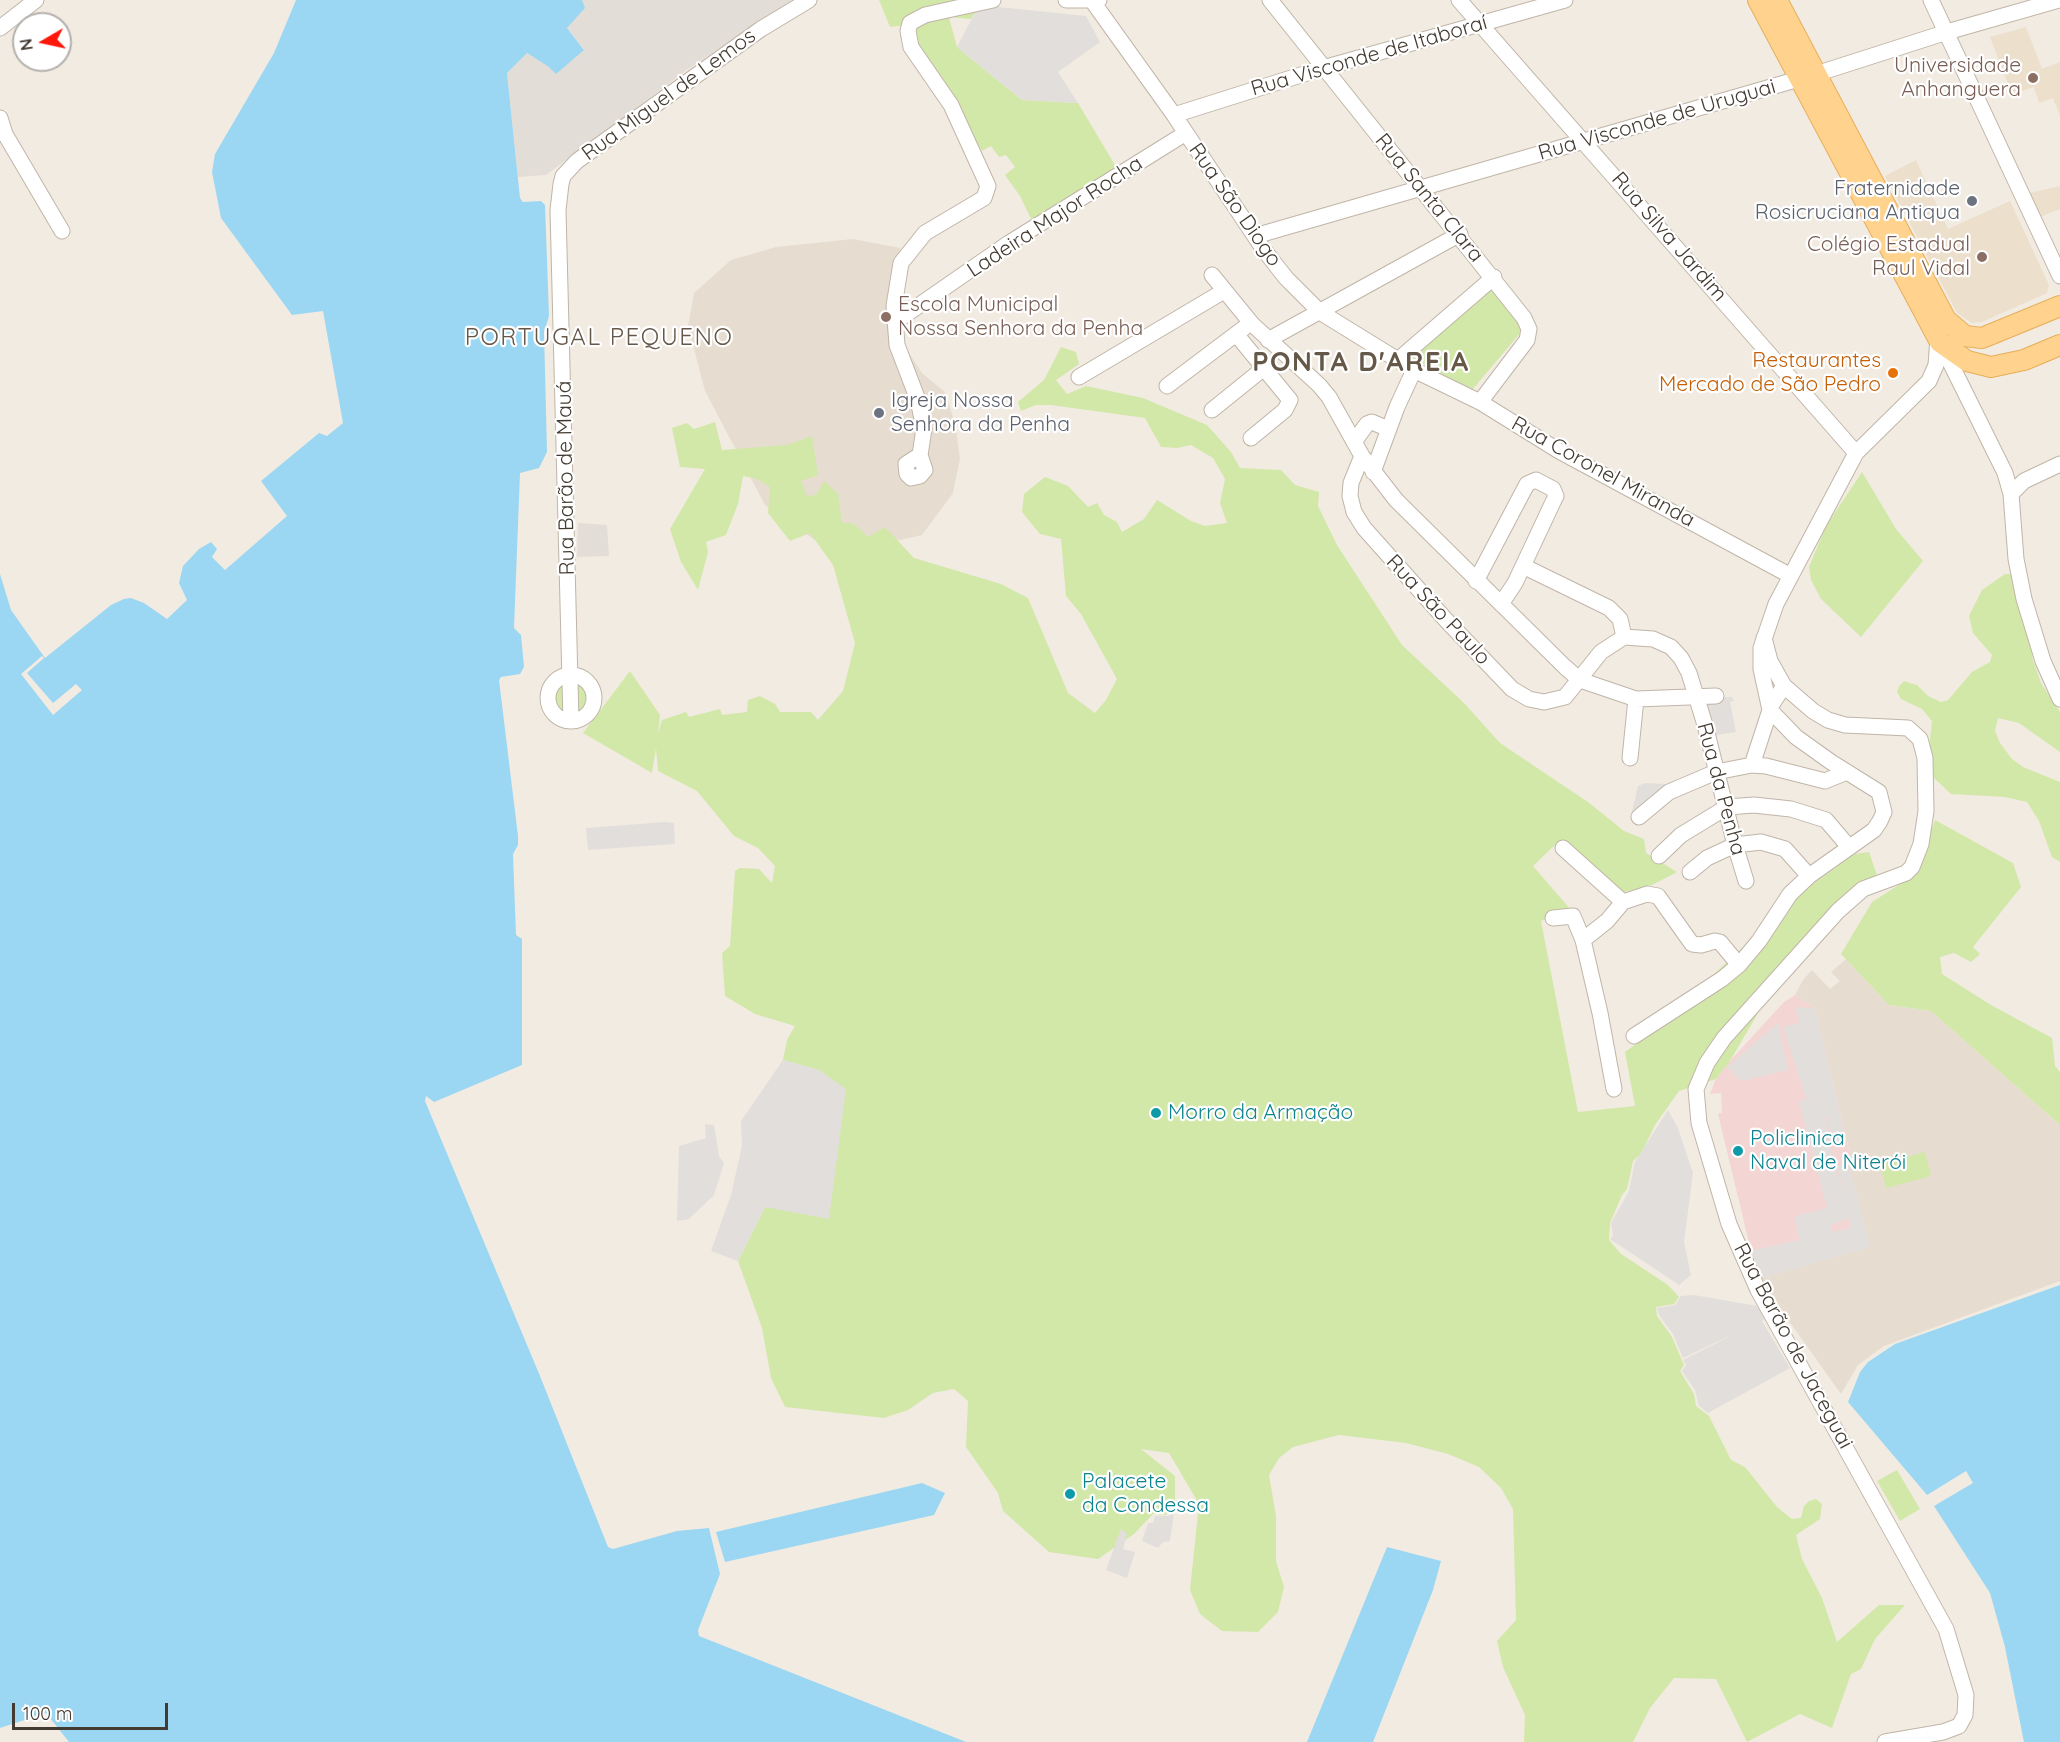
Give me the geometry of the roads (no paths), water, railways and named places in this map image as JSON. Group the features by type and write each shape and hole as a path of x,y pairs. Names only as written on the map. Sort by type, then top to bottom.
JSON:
{"main road":[{"path":"1758,0 1808,76 1946,320 1965,336 1977,339 1998,333 2060,306"},
{"path":"1777,0 1808,76 1939,340 1961,358 1991,367 2024,360 2060,345"}],"street":[{"path":"0,28 36,0"},
{"name":"Rua Miguel de Lemos","path":"558,210 563,176 577,161 761,29 809,0"},
{"path":"921,451 923,418 897,345 896,286 905,256 926,233 984,198 988,186 951,105 911,47 908,31 910,23 925,15 993,0"},
{"path":"1066,0 1096,1"},
{"name":"Rua Santa Clara","path":"1270,0 1520,311 1529,329 1527,340 1480,402"},
{"name":"Rua Silva Jardim","path":"1459,0 1856,453"},
{"name":"Rua Visconde de Itaboraí","path":"1174,115 1323,68 1565,0"},
{"path":"1931,0 2060,276"},
{"name":"Rua Visconde de Uruguai","path":"1255,236 1420,187 1585,142 2059,0"},
{"name":"Rua São Diogo","path":"1096,1 1255,236 1286,278 1320,312 1414,370"},
{"path":"0,118 5,134 62,231"},
{"name":"Ladeira Major Rocha","path":"895,322 1010,243 1186,133"},
{"name":"Rua Barão de Mauá","path":"558,210 571,721"},
{"path":"1268,340 1460,234"},
{"path":"1212,275 1252,324 1319,385 1373,472 1404,508 1549,653 1580,680 1636,699 1716,696"},
{"path":"1398,360 1494,277"},
{"path":"1079,377 1224,291"},
{"path":"1167,386 1252,324"},
{"path":"1236,334 1288,396 1290,404 1251,438"},
{"path":"1634,1036 1722,979 1739,965 1759,941 1790,894 1809,876 1874,830 1884,812 1879,792 1796,737 1770,710 1761,669 1764,638 1776,604 1856,453 1929,381 1936,365 1939,340"},
{"path":"1939,340 2000,459 2011,494 2016,559 2022,591 2043,661 2060,699"},
{"path":"1212,410 1264,368"},
{"path":"1373,472 1388,429 1414,370"},
{"name":"Rua Coronel Miranda","path":"1414,370 1480,402 1559,451 1791,576"},
{"path":"1354,442 1367,424 1372,422 1388,429"},
{"name":"Rua São Paulo","path":"1362,456 1352,483 1350,496 1354,512 1364,528 1512,690 1529,699 1554,702 1565,697 1580,680"},
{"path":"2011,494 2024,481 2060,464"},
{"path":"1476,581 1527,484 1536,480 1553,489 1556,496 1523,566 1501,604"},
{"path":"1523,566 1609,608 1620,619 1624,637 1601,652 1580,680"},
{"name":"Rua da Penha","path":"1624,637 1653,639 1671,647 1681,658 1689,673 1746,881"},
{"name":"Rua Barão de Jaceguai","path":"1764,638 1770,661 1784,686 1828,720 1845,725 1908,728 1920,739 1925,758 1926,811 1921,844 1912,867 1906,873 1863,889 1838,911 1724,1038 1707,1063 1696,1089 1699,1123 1729,1224 1758,1290 1946,1629 1966,1695 1965,1715 1959,1726 1943,1732 1885,1742"},
{"path":"569,674 584,678 589,683 594,697 590,711 579,720 571,721 556,716 548,703 548,695 555,681 569,674"},
{"path":"1752,765 1770,710 1784,686"},
{"path":"1630,758 1636,699"},
{"path":"1640,816 1669,792 1716,772 1752,765 1825,781 1847,772"},
{"path":"1659,856 1681,835 1726,807 1754,805 1791,809 1826,820 1849,847"},
{"path":"1690,872 1707,858 1735,845 1761,842 1785,849 1809,876"},
{"path":"1563,848 1623,902"},
{"path":"1583,940 1607,921 1623,902 1647,894 1658,896 1692,944 1720,942 1739,965"},
{"path":"1553,918 1574,916 1583,940 1614,1089"}],"water":[{"path":"296,0 582,0 585,8 567,28 584,50 556,74 527,53 507,73 520,198 523,202 541,201 545,205 549,316 544,332 547,452 539,468 520,473 514,628 521,635 524,667 520,674 501,677 499,680 518,836 518,845 513,854 516,935 522,939 522,1065 434,1102 426,1096 425,1101 540,1376 608,1547 613,1549 677,1531 709,1528 720,1574 698,1630 699,1636 966,1742 69,1742 46,1713 0,1728 0,574 11,610 45,658 111,605 124,599 131,598 144,603 167,619 187,600 179,583 183,566 199,549 211,542 217,549 212,557 225,570 287,516 261,481 319,433 327,436 343,423 323,311 292,315 221,218 212,172 215,154 274,53"},
{"path":"2060,1285 2060,1742 2024,1742 2005,1647 1990,1593 1934,1506 1973,1483 1966,1471 1927,1495 1848,1402 1860,1372 1868,1362 1895,1344"},
{"path":"922,1483 945,1493 934,1515 725,1562 716,1532"},
{"path":"1387,1547 1441,1561 1433,1590 1373,1742 1307,1742"}],"place":[{"name":"Universidade Anhanguera","path":"2033,78"},
{"name":"Fraternidade Rosicruciana Antiqua","path":"1972,201"},
{"name":"Colégio Estadual Raul Vidal","path":"1982,257"},
{"name":"Escola Municipal Nossa Senhora da Penha","path":"886,317"},
{"name":"Restaurantes Mercado de São Pedro","path":"1893,373"},
{"name":"Igreja Nossa Senhora da Penha","path":"879,413"},
{"name":"Morro da Armação","path":"1156,1113"},
{"name":"Policlinica Naval de Niterói","path":"1738,1151"},
{"name":"Palacete da Condessa","path":"1070,1494"}],"district":[{"name":"PORTUGAL PEQUENO","path":"599,338"},
{"name":"PONTA D'AREIA","path":"1361,363"}]}
